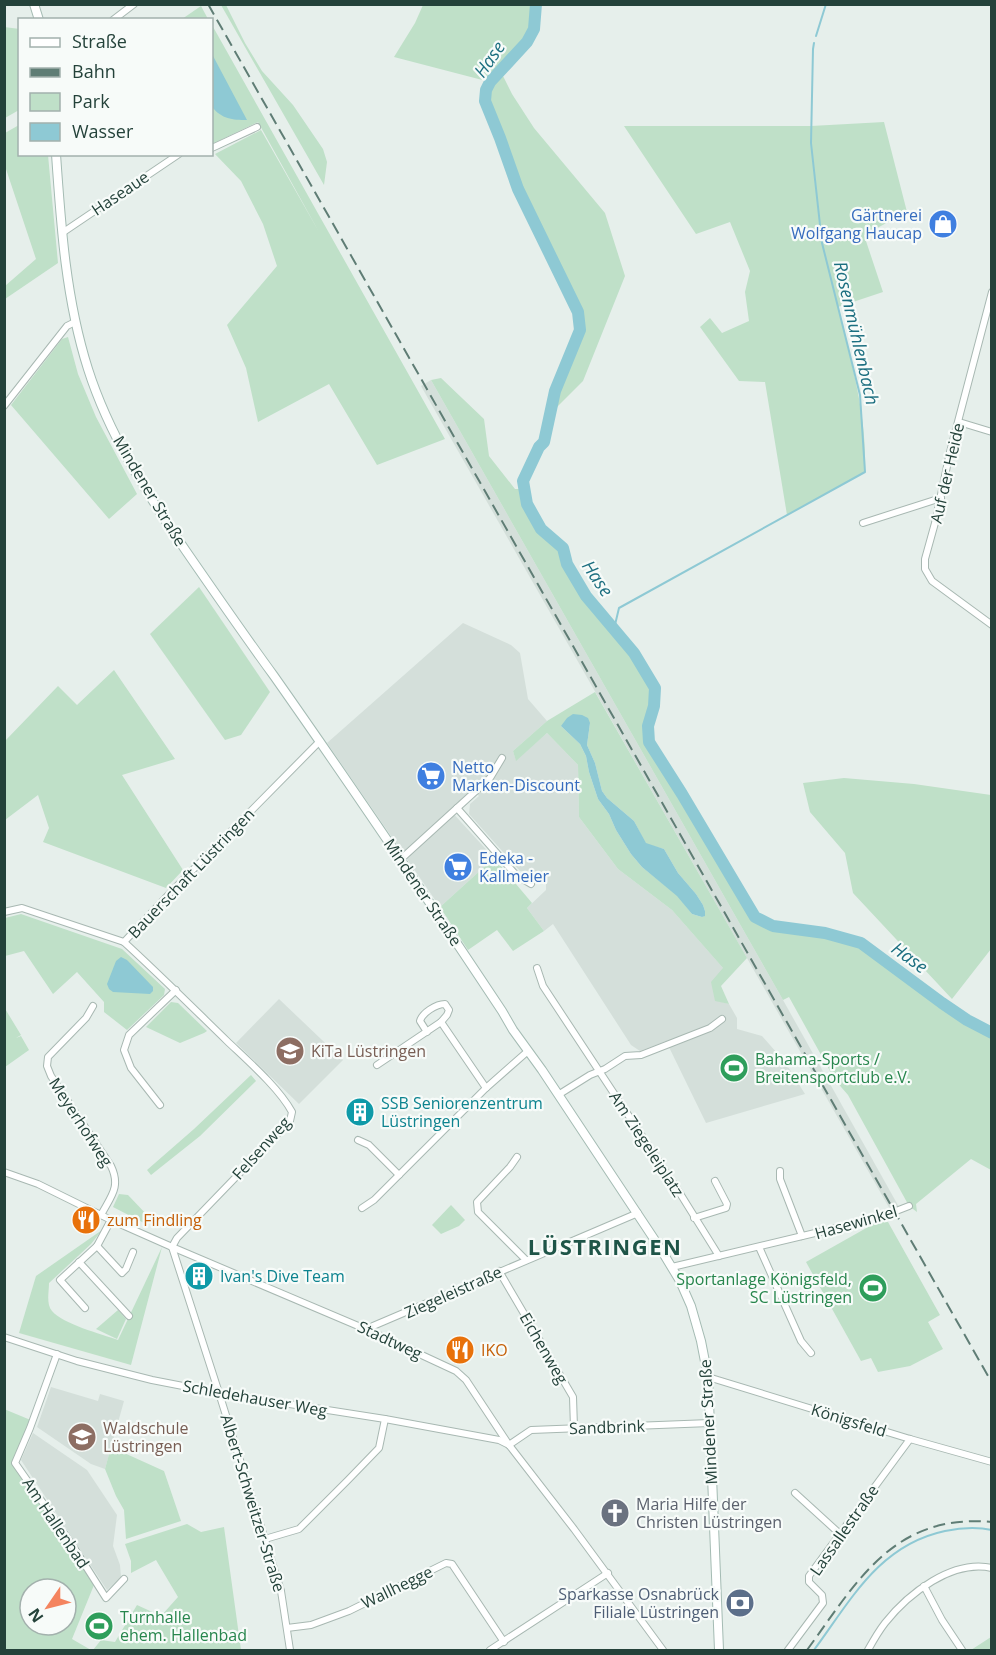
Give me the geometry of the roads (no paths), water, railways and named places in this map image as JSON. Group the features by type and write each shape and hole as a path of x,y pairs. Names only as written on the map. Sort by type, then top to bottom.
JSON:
{"main road":[{"name":"Mindener Straße","path":"56,156 62,233 75,322 100,402 136,475 226,609 401,859 513,1030 638,1213 672,1267 691,1306 708,1377 719,1650"}],"street":[{"path":"116,18 134,4"},
{"path":"213,148 257,126"},
{"name":"Haseaue","path":"62,233 176,156"},
{"name":"Auf der Heide","path":"992,292 925,559 925,569 932,581 992,625"},
{"path":"4,406 68,326 75,322"},
{"path":"959,422 992,432"},
{"path":"863,523 941,498"},
{"name":"Bauerschaft Lüstringen","path":"4,912 22,908 124,942 320,741"},
{"path":"401,859 490,778 502,758"},
{"path":"457,808 516,875 531,884"},
{"name":"Felsenweg","path":"124,942 258,1071 288,1104 292,1112 290,1121 177,1238 172,1247"},
{"name":"Am Ziegeleiplatz","path":"537,968 543,987 681,1194 719,1256"},
{"path":"160,1105 131,1068 124,1050 129,1035 176,990"},
{"path":"377,1065 427,1032 441,1022 447,1015 448,1010 445,1004 439,1004 421,1016 420,1021 427,1032"},
{"name":"Meyerhofweg","path":"93,1006 86,1018 48,1057 46,1066 116,1176 116,1186 101,1215"},
{"path":"558,1095 625,1056 640,1055 710,1028 722,1019"},
{"path":"441,1022 486,1088"},
{"path":"362,1208 374,1200 486,1088 528,1051"},
{"path":"358,1140 369,1145 399,1176"},
{"path":"517,1157 477,1202 478,1212 526,1260"},
{"name":"Hasewinkel","path":"780,1171 780,1179 802,1236"},
{"name":"Stadtweg","path":"4,1172 38,1184 111,1220 370,1331 456,1371 466,1380 509,1445 608,1573 663,1650"},
{"path":"694,1218 726,1208 727,1204 715,1181"},
{"name":"Hasewinkel","path":"672,1267 878,1218 909,1206"},
{"name":"Ziegeleistraße","path":"370,1331 373,1326 638,1213"},
{"path":"85,1308 60,1280 97,1246 111,1220"},
{"path":"97,1246 122,1273 133,1252"},
{"path":"172,1247 219,1392"},
{"path":"759,1247 801,1341 811,1353"},
{"path":"79,1262 129,1317"},
{"name":"Eichenweg","path":"499,1271 573,1397 574,1428"},
{"name":"Schledehauser Weg","path":"4,1337 127,1374 499,1440 509,1445"},
{"name":"Am Hallenbad","path":"57,1354 15,1463 106,1598 124,1580"},
{"name":"Königsfeld","path":"708,1377 992,1462"},
{"name":"Albert-Schweitzer-Straße","path":"219,1392 281,1591 290,1650"},
{"path":"266,1539 299,1529 348,1480 379,1448 385,1419"},
{"name":"Sandbrink","path":"509,1445 531,1430 710,1423"},
{"name":"Lassallestraße","path":"789,1650 823,1603 822,1595 809,1582 809,1576 910,1439"},
{"path":"795,1493 840,1534"},
{"name":"Wallhegge","path":"287,1628 311,1625 349,1611 446,1563 452,1564 504,1642"},
{"path":"868,1650 886,1622 924,1586 946,1574 960,1570 982,1566 992,1568"},
{"path":"490,1650 608,1573"},
{"path":"924,1586 942,1620 963,1650"}],"water":[{"path":"213,56 247,120 228,118 213,108"},
{"path":"573,714 588,718 590,723 587,745 595,763 602,791 634,821 646,843 664,849 678,873 703,905 705,916 692,914 677,896 642,867 631,854 598,799 586,756 580,744 561,726"},
{"path":"121,957 127,960 153,987 150,994 113,992 109,989 107,984 116,961"}],"waterway":[{"name":"Hase","path":"536,4 534,29 527,42 490,82 486,90 485,101 518,189 578,312 580,330 555,391 544,442 539,447 523,481 527,504 541,529 563,548 567,564 586,596 634,653 655,688 654,706 648,726 649,742 755,917 773,926 825,933 861,943 942,1003 992,1033"},
{"name":"Rosenmühlenbach","path":"816,36 826,4"},
{"name":"Rosenmühlenbach","path":"614,629 619,608 865,472 860,395 822,243 811,143 814,43"},
{"path":"814,1650 854,1594 884,1562 902,1548 922,1538 945,1531 968,1528 992,1530"}],"railway":[{"path":"208,4 992,1383"},
{"path":"807,1650 861,1577 881,1557 903,1541 928,1529 958,1522 992,1522"}],"place":[{"name":"Gärtnerei Wolfgang Haucap","path":"943,224"},
{"name":"Netto Marken-Discount","path":"431,776"},
{"name":"Edeka - Kallmeier","path":"458,867"},
{"name":"KiTa Lüstringen","path":"290,1051"},
{"name":"Bahama-Sports / Breitensportclub e.V.","path":"734,1068"},
{"name":"SSB Seniorenzentrum Lüstringen","path":"360,1112"},
{"name":"zum Findling","path":"86,1220"},
{"name":"Ivan's Dive Team","path":"199,1276"},
{"name":"Sportanlage Königsfeld, SC Lüstringen","path":"873,1288"},
{"name":"IKO","path":"460,1350"},
{"name":"Waldschule Lüstringen","path":"82,1437"},
{"name":"Maria Hilfe der Christen Lüstringen","path":"615,1513"},
{"name":"Sparkasse Osnabrück Filiale Lüstringen","path":"740,1603"},
{"name":"Turnhalle ehem. Hallenbad","path":"99,1626"}],"district":[{"name":"LÜSTRINGEN","path":"605,1246"}]}
